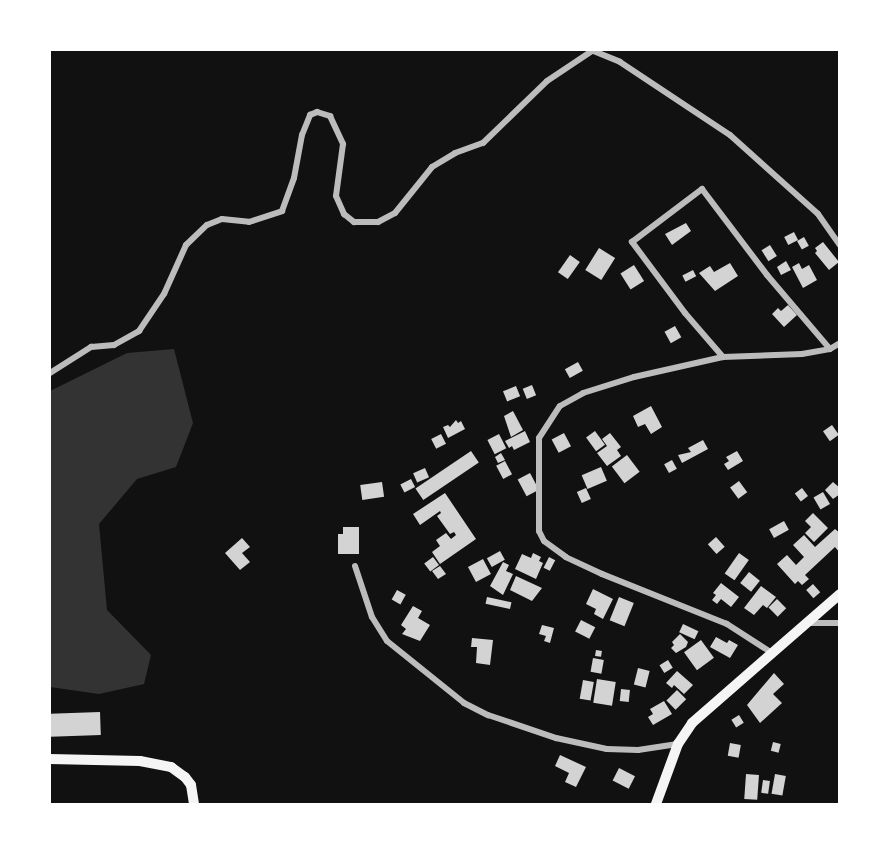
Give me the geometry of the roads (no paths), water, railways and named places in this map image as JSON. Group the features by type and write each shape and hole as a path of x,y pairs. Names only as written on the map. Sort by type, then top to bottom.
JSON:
{"highway":[{"path":"656,804 678,744 693,723 840,594"},
{"path":"50,759 140,761 171,767 185,777 191,785 194,804"}],"street":[{"path":"50,373 90,348 114,345 139,331 164,294 186,245 207,225 222,219 249,222 282,211 294,178 302,135 310,115 317,112 330,116 343,144 336,196 344,214 354,222 378,222 394,213 432,166 455,153 483,143 547,81 591,50 620,62 730,135 818,214 840,245"},
{"path":"723,357 685,313 632,242 702,189 767,275 830,349"},
{"path":"772,653 727,624 566,557 544,541 539,531 538,438 560,406 583,393 634,377 723,357 802,354 830,349 840,343"},
{"path":"355,566 372,617 387,640 403,657 438,679 464,703 488,715 556,738 607,749 638,750 678,744"},
{"path":"807,623 840,623"}]}
